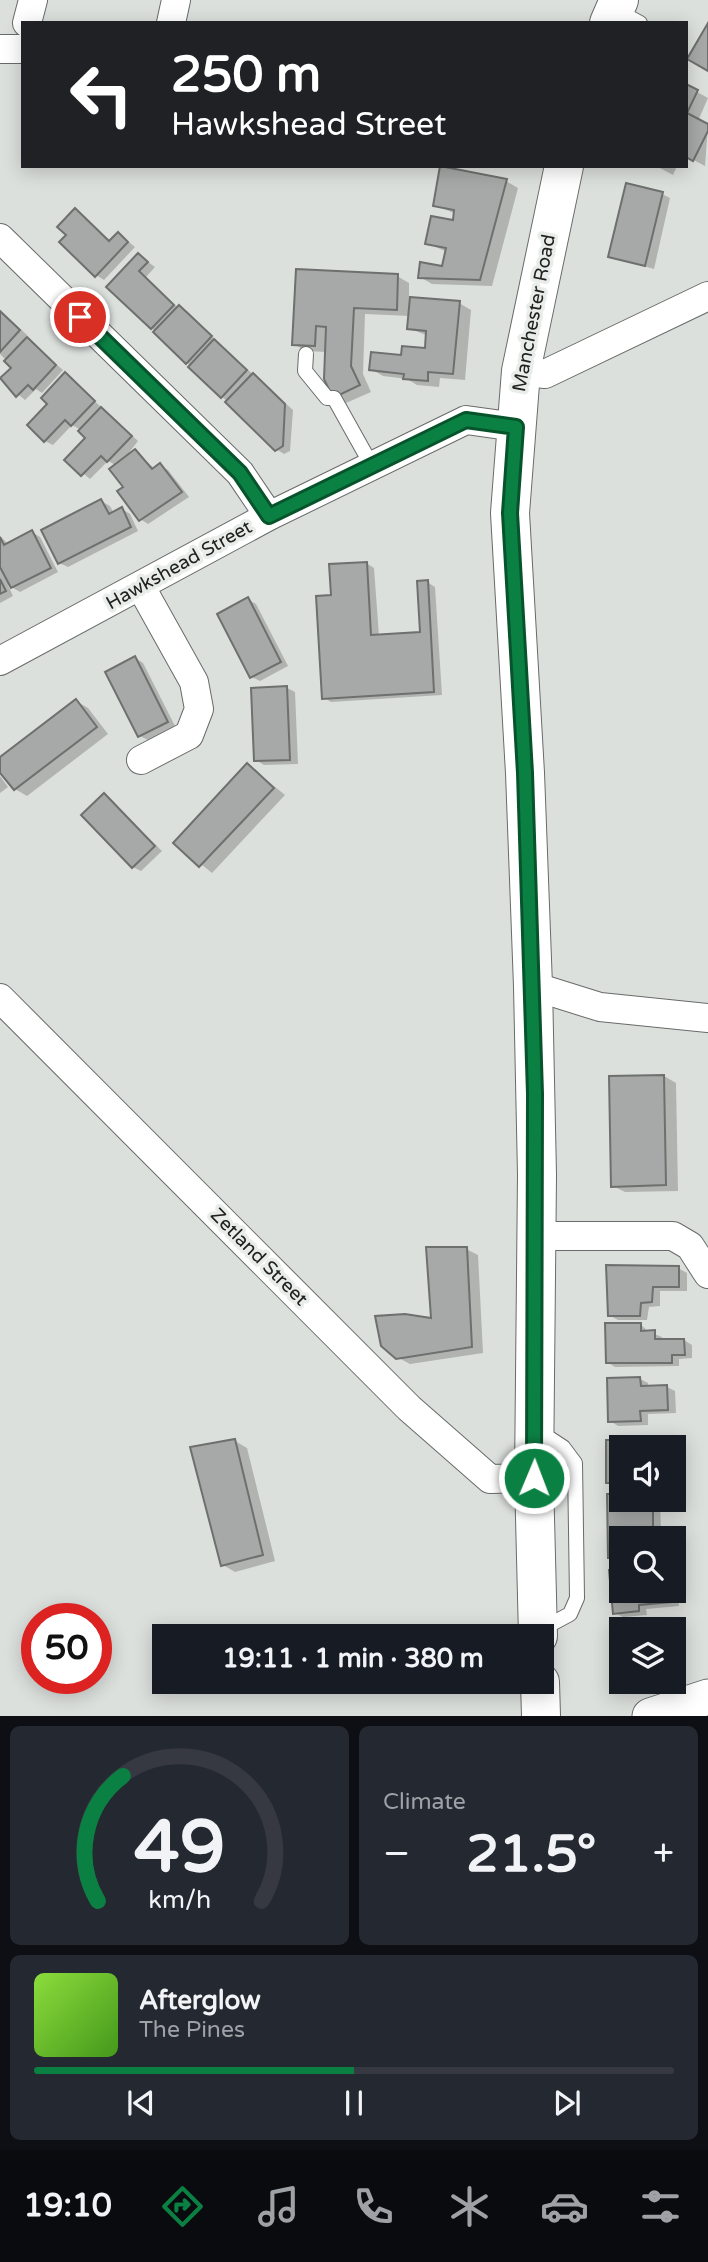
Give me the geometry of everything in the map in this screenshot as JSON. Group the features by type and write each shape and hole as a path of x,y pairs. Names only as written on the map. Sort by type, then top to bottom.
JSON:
{"main road":[{"name":"Manchester Road","path":"538,1624 534,1478 533,986 525,773 510,513 521,371 564,168"},
{"path":"540,1694 541,1716"}],"street":[{"path":"26,21 33,0"},
{"path":"171,21 176,0"},
{"path":"0,238 240,473 269,516"},
{"path":"521,371 545,374 708,296"},
{"name":"Hawkshead Street","path":"0,661 269,516 466,420 516,427"},
{"path":"141,587 194,682 199,709 190,734 141,760"},
{"path":"533,986 600,1007 656,1015 708,1018"},
{"name":"Zetland Street","path":"0,998 410,1408 490,1479 534,1478"},
{"path":"535,1236 673,1236 690,1246 708,1274"},
{"path":"650,1716 708,1697"}],"lane":[{"path":"306,354 304,371 327,398 334,398 372,466"},
{"path":"536,1430 563,1447 575,1463 577,1598 570,1614 554,1624"}],"building":[{"path":"708,23 708,71 688,57"},
{"path":"688,85 698,90 688,111"},
{"path":"688,114 708,124 708,131 693,161 688,158"},
{"path":"440,168 507,179 480,280 418,278 420,262 442,266 446,248 425,244 431,216 453,220 454,210 433,206"},
{"path":"626,183 663,192 645,266 608,257"},
{"path":"75,208 109,241 118,232 128,242 95,277 59,242 66,235 57,227"},
{"path":"138,253 148,262 139,271 174,305 151,329 106,287"},
{"path":"296,269 398,274 397,310 354,308 351,366 360,385 333,398 324,379 326,327 316,326 315,346 292,345"},
{"path":"410,297 460,301 453,374 428,372 428,381 403,379 404,374 369,370 371,352 401,355 402,346 425,348 426,331 407,329"},
{"path":"179,305 212,336 186,364 153,332"},
{"path":"0,311 20,330 0,352"},
{"path":"27,337 56,365 33,390 28,385 16,397 0,378 11,368 4,361"},
{"path":"214,339 247,370 221,398 188,367"},
{"path":"65,372 95,401 71,426 65,420 44,442 27,425 47,404 41,398"},
{"path":"253,373 285,404 283,446 275,451 225,402"},
{"path":"101,407 132,436 107,462 101,456 81,476 64,460 85,438 78,431"},
{"path":"135,449 152,469 160,463 182,492 139,521 117,491 123,487 109,469"},
{"path":"101,499 109,514 122,507 131,527 58,564 41,530"},
{"path":"32,530 51,568 11,588 0,567 0,537 4,545"},
{"path":"367,562 371,635 420,632 417,581 428,580 434,692 322,699 316,596 331,595 329,564"},
{"path":"0,579 6,591 0,594"},
{"path":"248,597 281,662 250,678 217,614"},
{"path":"135,656 168,722 138,737 105,672"},
{"path":"287,686 290,760 254,761 251,688"},
{"path":"76,699 97,727 14,790 0,773 0,757"},
{"path":"247,763 274,788 199,867 173,843"},
{"path":"104,793 155,846 132,868 81,815"},
{"path":"664,1075 666,1185 611,1187 609,1076"},
{"path":"426,1247 467,1247 472,1347 396,1359 381,1346 375,1316 405,1314 431,1318"},
{"path":"606,1265 679,1266 679,1287 653,1287 652,1302 641,1303 640,1316 608,1316"},
{"path":"605,1323 641,1323 641,1331 655,1330 655,1339 684,1339 685,1355 672,1355 672,1363 606,1363"},
{"path":"640,1377 641,1386 667,1385 668,1410 640,1411 641,1421 608,1422 607,1378"},
{"path":"235,1439 263,1555 221,1566 190,1447"},
{"path":"606,1440 609,1440 609,1483 606,1483"},
{"path":"607,1494 609,1512 653,1512 653,1526 609,1526 608,1558"},
{"path":"612,1603 660,1603 639,1605 639,1611 613,1614"}],"route":[{"path":"80,317 240,473 269,516 466,420 516,427 510,513 525,773 537,1175 534,1478"}]}
